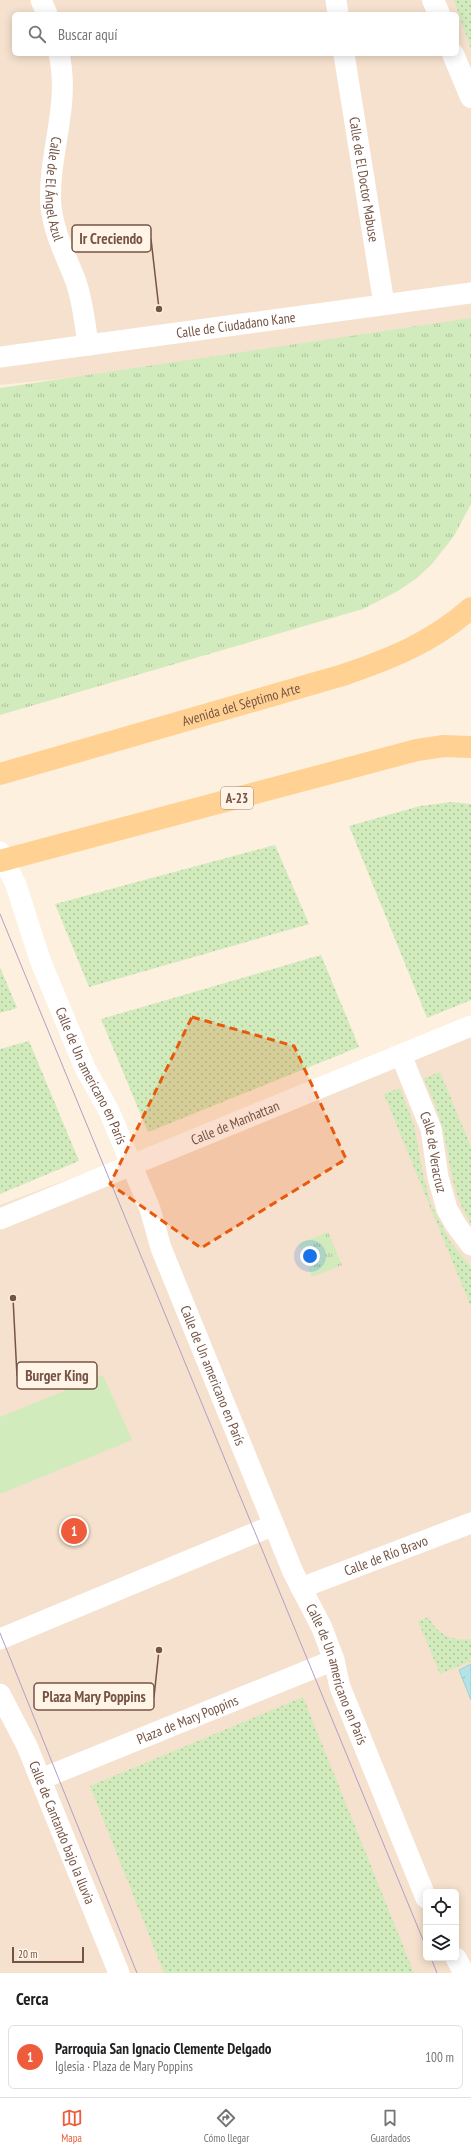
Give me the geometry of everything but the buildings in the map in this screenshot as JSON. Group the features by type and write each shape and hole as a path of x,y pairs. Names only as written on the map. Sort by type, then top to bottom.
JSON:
{"main road":[{"path":"433,0 438,12"},
{"path":"454,56 471,97"},
{"name":"Avenida del Séptimo Arte","path":"0,774 343,675 379,662 432,638 471,608"},
{"name":"A-23","path":"1,858 418,750 444,746 471,747"}],"street":[{"path":"41,0 45,12"},
{"path":"336,0 338,12"},
{"name":"Calle de El Ángel Azul","path":"59,56 64,87 62,114 50,184 51,209 58,238 76,284 88,345"},
{"name":"Calle de El Doctor Mabuse","path":"344,56 384,304"},
{"name":"Calle de Ciudadano Kane","path":"0,357 471,293"},
{"name":"Calle de Un americano en París","path":"1,858 16,885 35,947 85,1068 109,1111 132,1165 150,1209 161,1248 274,1525 302,1588 322,1628 334,1660 340,1687 423,1891"},
{"name":"Calle de Manhattan","path":"0,1219 471,1026"},
{"name":"Calle de Veracruz","path":"401,1055 431,1129 438,1177 447,1208 456,1225 471,1245"},
{"name":"Calle de Río Bravo","path":"302,1588 471,1523"},
{"path":"0,1639 274,1525"},
{"name":"Plaza de Mary Poppins","path":"41,1779 334,1660"},
{"name":"Calle de Cantando bajo la lluvia","path":"0,1694 5,1714 20,1731 41,1779 119,1973"},
{"path":"458,1961 464,1973"}],"highlighted area":[{"path":"192,1017 294,1046 346,1159 201,1248 110,1184"}],"shaded area":[{"path":"0,0 471,0 471,336 0,385"},
{"path":"471,1028 471,1973 0,1973 0,1205"}],"green space":[{"path":"454,0 471,0 471,49 459,12"},
{"path":"471,318 471,504 454,536 432,564 417,578 398,591 363,609 0,715 0,388"},
{"path":"451,802 471,804 471,1000 427,1018 349,826 420,806"},
{"path":"275,845 309,924 89,987 55,904"},
{"path":"321,955 359,1047 148,1132 101,1019"},
{"path":"0,967 17,1008 0,1013"},
{"path":"29,1041 79,1161 0,1194 0,1049"},
{"path":"440,1072 471,1147 471,1224 455,1189 441,1123 424,1078"},
{"path":"400,1088 414,1125 423,1174 431,1204 451,1243 471,1267 471,1307 384,1094"},
{"path":"328,1232 342,1265 312,1277 299,1244"},
{"path":"103,1375 132,1440 0,1494 0,1417"},
{"path":"429,1617 436,1628 446,1636 465,1640 471,1639 471,1661 440,1674 418,1621"},
{"path":"303,1697 414,1973 164,1973 90,1786"}],"water":[{"path":"471,1664 471,1700 459,1670"}],"tram line":[{"path":"0,914 423,1940"},
{"path":"0,1633 137,1973"},
{"path":"432,1961 437,1973"}],"place":[{"name":"Ir Creciendo","path":"159,309"},
{"name":"Burger King","path":"13,1298"},
{"name":"Parroquia San Ignacio Clemente Delgado","path":"74,1531"},
{"name":"Plaza Mary Poppins","path":"159,1650"}]}
